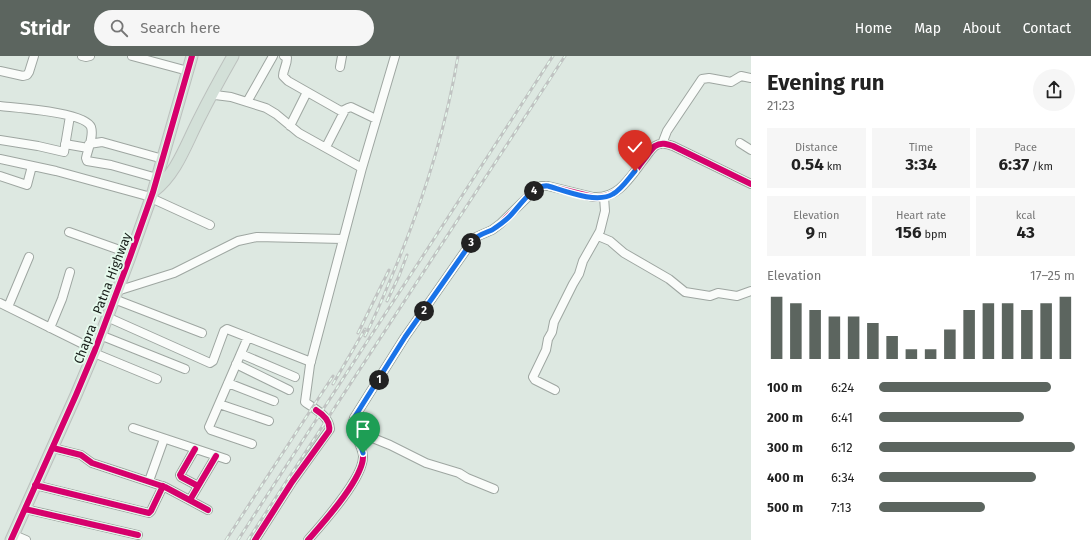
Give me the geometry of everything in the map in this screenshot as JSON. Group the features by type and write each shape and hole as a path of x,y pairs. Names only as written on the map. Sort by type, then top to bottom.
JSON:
{"highway":[{"name":"Chapra - Patna Highway","path":"12,537 53,448 116,295 152,196 192,56"},
{"path":"152,196 173,171 211,95 233,56"}],"street":[{"path":"0,71 23,76 27,75 34,56"},
{"path":"82,56 90,56"},
{"path":"132,56 188,71"},
{"path":"185,147 192,123 227,56"},
{"path":"185,147 238,56"},
{"path":"247,102 273,56"},
{"path":"284,56 286,58 283,71 284,78 339,110 342,111 351,107 376,119"},
{"path":"340,67 342,56"},
{"path":"255,540 292,482 330,429 324,416 305,402 311,362 362,168 395,56"},
{"path":"662,144 667,131 702,79 709,78 730,82 742,76 751,78"},
{"path":"290,126 307,92"},
{"path":"215,95 231,97 272,112 299,133 362,168"},
{"path":"0,106 82,119 89,124 92,131 86,159 87,161 157,178"},
{"path":"326,147 345,110"},
{"path":"0,140 38,146 62,152 64,151 70,116"},
{"path":"65,144 89,146 102,142 163,159"},
{"path":"740,143 751,150"},
{"path":"308,540 330,516 347,493 362,465 363,457 361,447 353,430 355,415 434,294 476,237 492,230 500,224 541,186 548,186 586,196 604,197 614,193 620,189 650,151 656,146 662,144 673,146 751,184"},
{"path":"0,159 56,171 152,196 210,225"},
{"path":"0,176 27,185 32,166"},
{"path":"555,390 535,380 533,376 547,349 548,339 552,332 554,322 579,274 583,261 598,236 606,207 604,197"},
{"path":"69,232 131,254"},
{"path":"598,236 610,241 624,253 669,279 686,292 710,296 718,293 737,296 751,290"},
{"path":"116,295 174,273 238,241 248,238 343,239"},
{"path":"29,257 4,305 94,351 157,379"},
{"path":"50,328 62,299 70,272"},
{"path":"116,295 202,333"},
{"path":"107,317 210,363 213,361 225,330 229,329 311,362"},
{"path":"100,336 184,369"},
{"path":"248,337 209,426 210,429 252,444"},
{"path":"241,354 295,377"},
{"path":"236,364 289,390"},
{"path":"228,383 274,401"},
{"path":"219,404 269,421"},
{"path":"133,428 226,459"},
{"path":"353,430 390,445 426,463 459,473 467,478 494,489"},
{"path":"149,481 164,438"},
{"path":"53,448 81,455 92,463 163,486 208,510"},
{"path":"195,449 180,474 181,477 198,486"},
{"path":"190,500 216,456"},
{"path":"35,486 148,513 151,511 163,486"},
{"path":"25,509 138,535"},
{"path":"12,537 26,540"}],"railway":[{"path":"365,336 396,266 425,189 447,110 458,56"},
{"path":"238,540 553,56"},
{"path":"248,540 565,56"},
{"path":"387,301 407,255"},
{"path":"358,333 389,270"},
{"path":"333,384 365,329"},
{"path":"226,540 333,376"}],"cycle path":[{"path":"11,540 95,350 130,257 153,192 192,56"},
{"path":"308,540 341,500 357,476 363,456 354,432 354,418 405,337 476,237 492,230 500,224 541,186 548,186 593,197 602,197 617,191 629,179 652,149 660,144 673,146 751,184"},
{"path":"255,540 292,482 329,431 329,425 326,419 316,410"},
{"path":"53,448 81,455 92,463 165,487 208,510"},
{"path":"195,449 180,475 198,486"},
{"path":"190,500 216,456"},
{"path":"35,485 149,513 163,486"},
{"path":"25,509 138,535"}],"route":[{"path":"363,453 352,427 354,418 405,337 473,240 500,224 541,186 548,186 580,195 600,198 609,196 620,189 635,171"}]}
